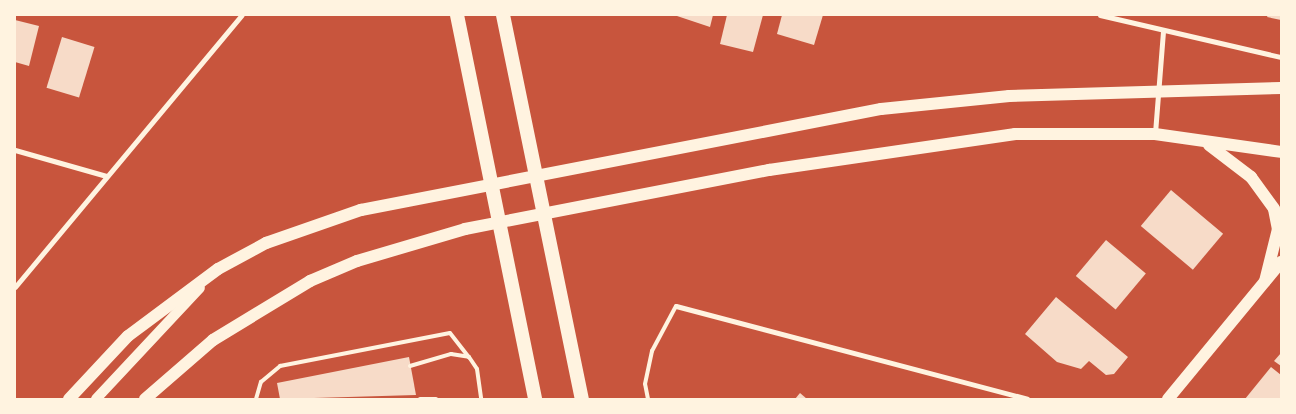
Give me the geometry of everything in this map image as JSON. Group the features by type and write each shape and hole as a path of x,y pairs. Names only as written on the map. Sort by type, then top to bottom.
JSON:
{"highway":[{"path":"457,15 536,399"},
{"path":"502,15 582,399"}],"main road":[{"path":"70,399 128,336 218,269 266,244 330,220 457,189 574,165 881,109 1009,96 1158,94 1281,88"},
{"path":"1268,90 1281,98"},
{"path":"145,399 212,340 310,281 356,261 465,229 769,170 936,144 1015,134 1155,134 1281,152"},
{"path":"1193,138 1221,150 1236,162 1264,190 1274,209 1278,229 1265,281"},
{"path":"1168,399 1281,262"},
{"path":"96,399 218,269"}],"street":[{"path":"15,286 242,15"},
{"path":"1100,15 1281,57"},
{"path":"1155,134 1163,31"},
{"path":"15,150 106,176"},
{"path":"676,306 1027,399"}],"lane":[{"path":"648,399 645,384 652,351 676,306"},
{"path":"256,399 261,382 280,366 450,332 477,369 480,398"},
{"path":"410,366 451,354 468,357"},
{"path":"420,399 436,399"}],"building":[{"path":"674,15 713,15 710,27"},
{"path":"727,15 763,15 753,52 720,44"},
{"path":"782,15 823,15 814,45 777,34"},
{"path":"1268,15 1281,15 1281,20 1267,17"},
{"path":"15,20 39,26 29,66 15,62"},
{"path":"62,37 95,47 79,98 47,88"},
{"path":"1171,190 1223,234 1193,270 1141,226"},
{"path":"1106,240 1146,273 1116,309 1076,276"},
{"path":"1056,297 1128,357 1114,374 1106,375 1089,361 1081,369 1057,362 1025,334"},
{"path":"1281,353 1281,366 1274,361"},
{"path":"409,357 416,395 280,399 277,383"},
{"path":"1271,367 1281,375 1281,399 1245,399"},
{"path":"800,393 807,399 795,399"}]}
